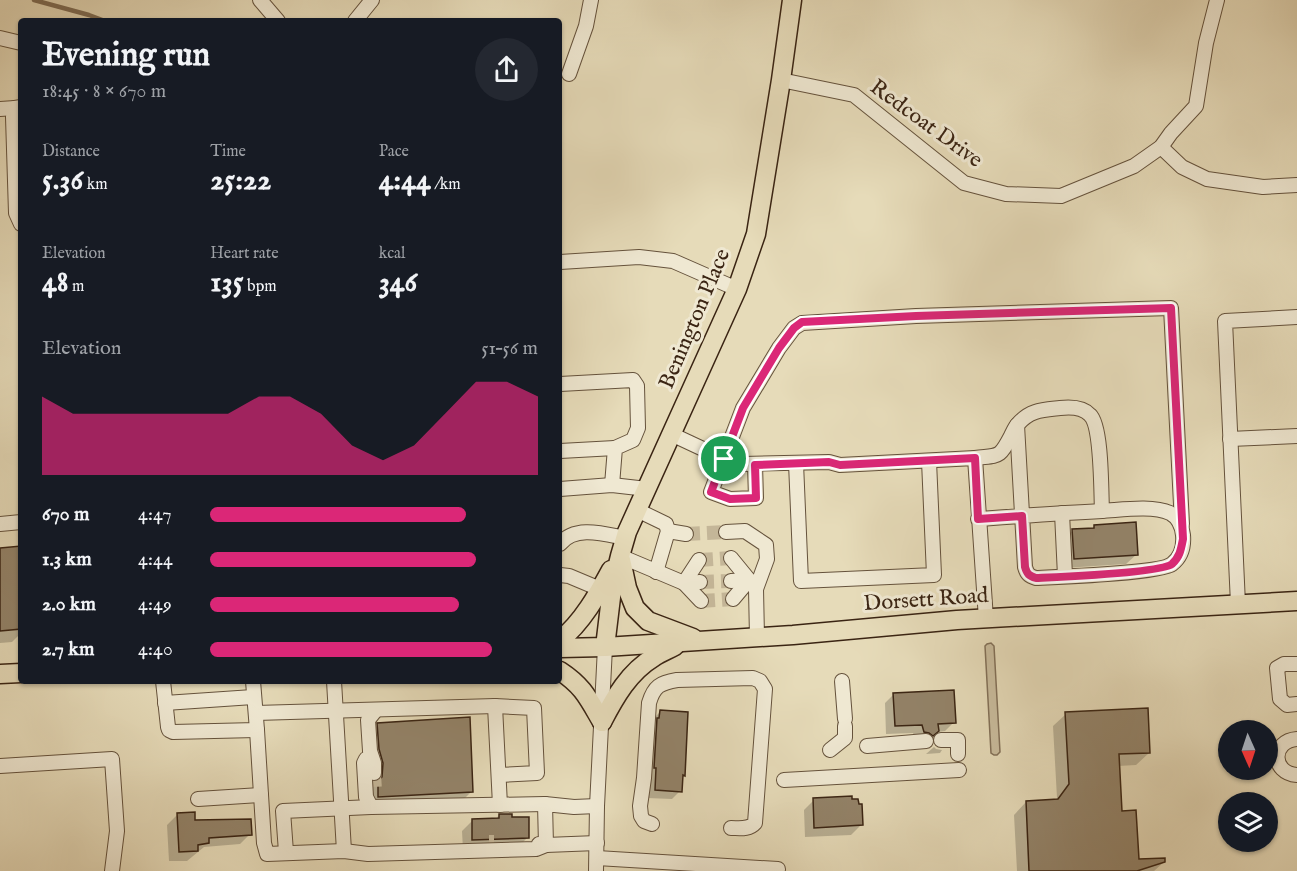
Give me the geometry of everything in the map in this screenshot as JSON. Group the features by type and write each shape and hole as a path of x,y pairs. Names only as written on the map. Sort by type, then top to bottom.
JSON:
{"main road":[{"name":"Benington Place","path":"605,647 612,589 622,547 737,289 756,234 792,0"},
{"path":"562,638 580,619 600,590 622,547"},
{"path":"622,547 627,588 635,608 648,621 692,641"},
{"name":"Dorsett Road","path":"562,648 757,637 957,620 1297,601"},
{"path":"602,722 616,695 631,675 654,657 692,641"},
{"path":"562,672 575,681 588,697 602,722"},
{"path":"0,674 18,673"}],"street":[{"path":"260,0 275,18"},
{"path":"357,18 372,0"},
{"path":"569,74 586,26 591,0"},
{"name":"Redcoat Drive","path":"781,80 854,95 964,183 1006,194 1060,196 1134,166 1161,147 1196,106 1206,43 1217,0"},
{"path":"0,38 18,42"},
{"path":"0,109 18,107"},
{"path":"18,107 13,117 18,217"},
{"path":"1161,147 1182,167 1207,179 1263,187 1297,185"},
{"path":"562,262 639,257 673,261 737,289"},
{"path":"755,465 756,498 730,499 711,492 743,408 779,348 794,328 802,322 1171,308 1183,539 1180,554 1170,566 1139,571 1036,578 1029,576 1025,567 1017,425"},
{"path":"1238,604 1225,321 1297,317"},
{"path":"562,384 633,380 637,386 638,428 633,440 615,448 562,451"},
{"path":"671,434 733,463 755,465 829,462 840,465 975,458 1003,452 1017,425 1030,414 1041,410 1071,407 1088,412 1093,417 1097,430 1102,511"},
{"path":"1230,439 1297,436"},
{"path":"612,485 615,448"},
{"path":"975,458 986,619"},
{"path":"796,464 801,581 934,575 929,461"},
{"path":"562,489 612,485 646,489"},
{"path":"978,519 1155,509 1171,514 1182,524"},
{"path":"637,510 666,524 668,531 656,572"},
{"path":"1062,513 1065,576"},
{"path":"0,524 18,522"},
{"path":"668,531 686,534"},
{"path":"726,532 745,531 766,545 767,560 752,585 733,599"},
{"path":"562,542 574,533 597,533 622,547 656,572 684,583 700,582"},
{"path":"731,558 752,585 757,637"},
{"path":"684,583 699,560"},
{"path":"562,576 569,576 600,590"},
{"path":"731,581 752,585"},
{"path":"684,583 701,601"},
{"path":"605,647 597,806 597,864 778,869"},
{"path":"1297,663 1284,664 1277,668 1280,699 1287,705 1297,704"},
{"path":"652,824 644,821 640,806 649,703 652,694 657,687 677,680 753,678 760,681 765,689 755,823 751,827 731,828"},
{"path":"830,750 845,738 842,681"},
{"path":"163,684 168,727 173,732 257,730"},
{"path":"253,684 264,843 267,854 344,851 368,854 536,849 546,845"},
{"path":"334,684 344,851"},
{"path":"165,703 254,697"},
{"path":"256,713 495,706 534,708 537,773 499,775"},
{"path":"495,706 500,805"},
{"path":"374,773 368,720 376,710"},
{"path":"1297,739 1283,744 1279,749 1278,761 1284,771 1297,775"},
{"path":"941,740 958,740 958,754"},
{"path":"867,746 926,741"},
{"path":"370,751 364,763 366,797 371,807"},
{"path":"0,766 112,759 117,831 112,871"},
{"path":"784,780 959,770"},
{"path":"371,807 376,796 375,791"},
{"path":"198,800 261,795"},
{"path":"286,852 283,811 545,804 574,807 597,806"},
{"path":"545,804 546,845"},
{"path":"463,851 476,842 527,841 546,845 597,843"}],"shaded area":[{"path":"991,643 994,646 1000,752 997,755 991,753 985,646"}],"building":[{"path":"1136,522 1138,555 1074,559 1072,529"},
{"path":"18,546 18,629 0,631 0,548"},
{"path":"954,690 956,723 938,724 939,731 933,736 924,732 922,725 895,726 893,693"},
{"path":"1148,708 1150,753 1119,754 1122,811 1136,810 1139,859 1165,858 1165,862 1137,871 1029,871 1026,801 1058,799 1069,784 1065,712"},
{"path":"660,710 688,712 682,792 655,790 657,718 659,718"},
{"path":"470,717 473,792 378,797 378,781 382,777 383,763 379,749 377,723"},
{"path":"852,796 852,799 858,799 859,804 862,804 863,825 814,828 813,798"},
{"path":"195,812 195,820 251,819 252,835 209,838 209,843 198,845 198,851 179,852 177,813"},
{"path":"499,814 529,817 529,838 472,840 472,819 499,818"}],"waterway":[{"path":"34,0 97,18"}],"tunnel":[{"path":"686,534 726,532"},
{"path":"699,560 731,558"},
{"path":"700,582 731,581"},
{"path":"701,601 733,599"},
{"path":"374,773 375,791"},
{"path":"489,842 494,842"}],"route":[{"path":"1171,308 1183,539 1180,554 1170,566 1139,571 1036,578 1029,576 1025,567 1022,516 978,519 975,458 840,465 829,462 755,465 756,498 730,499 711,492 724,459 743,408 779,348 794,328 802,322 1171,308"}]}
